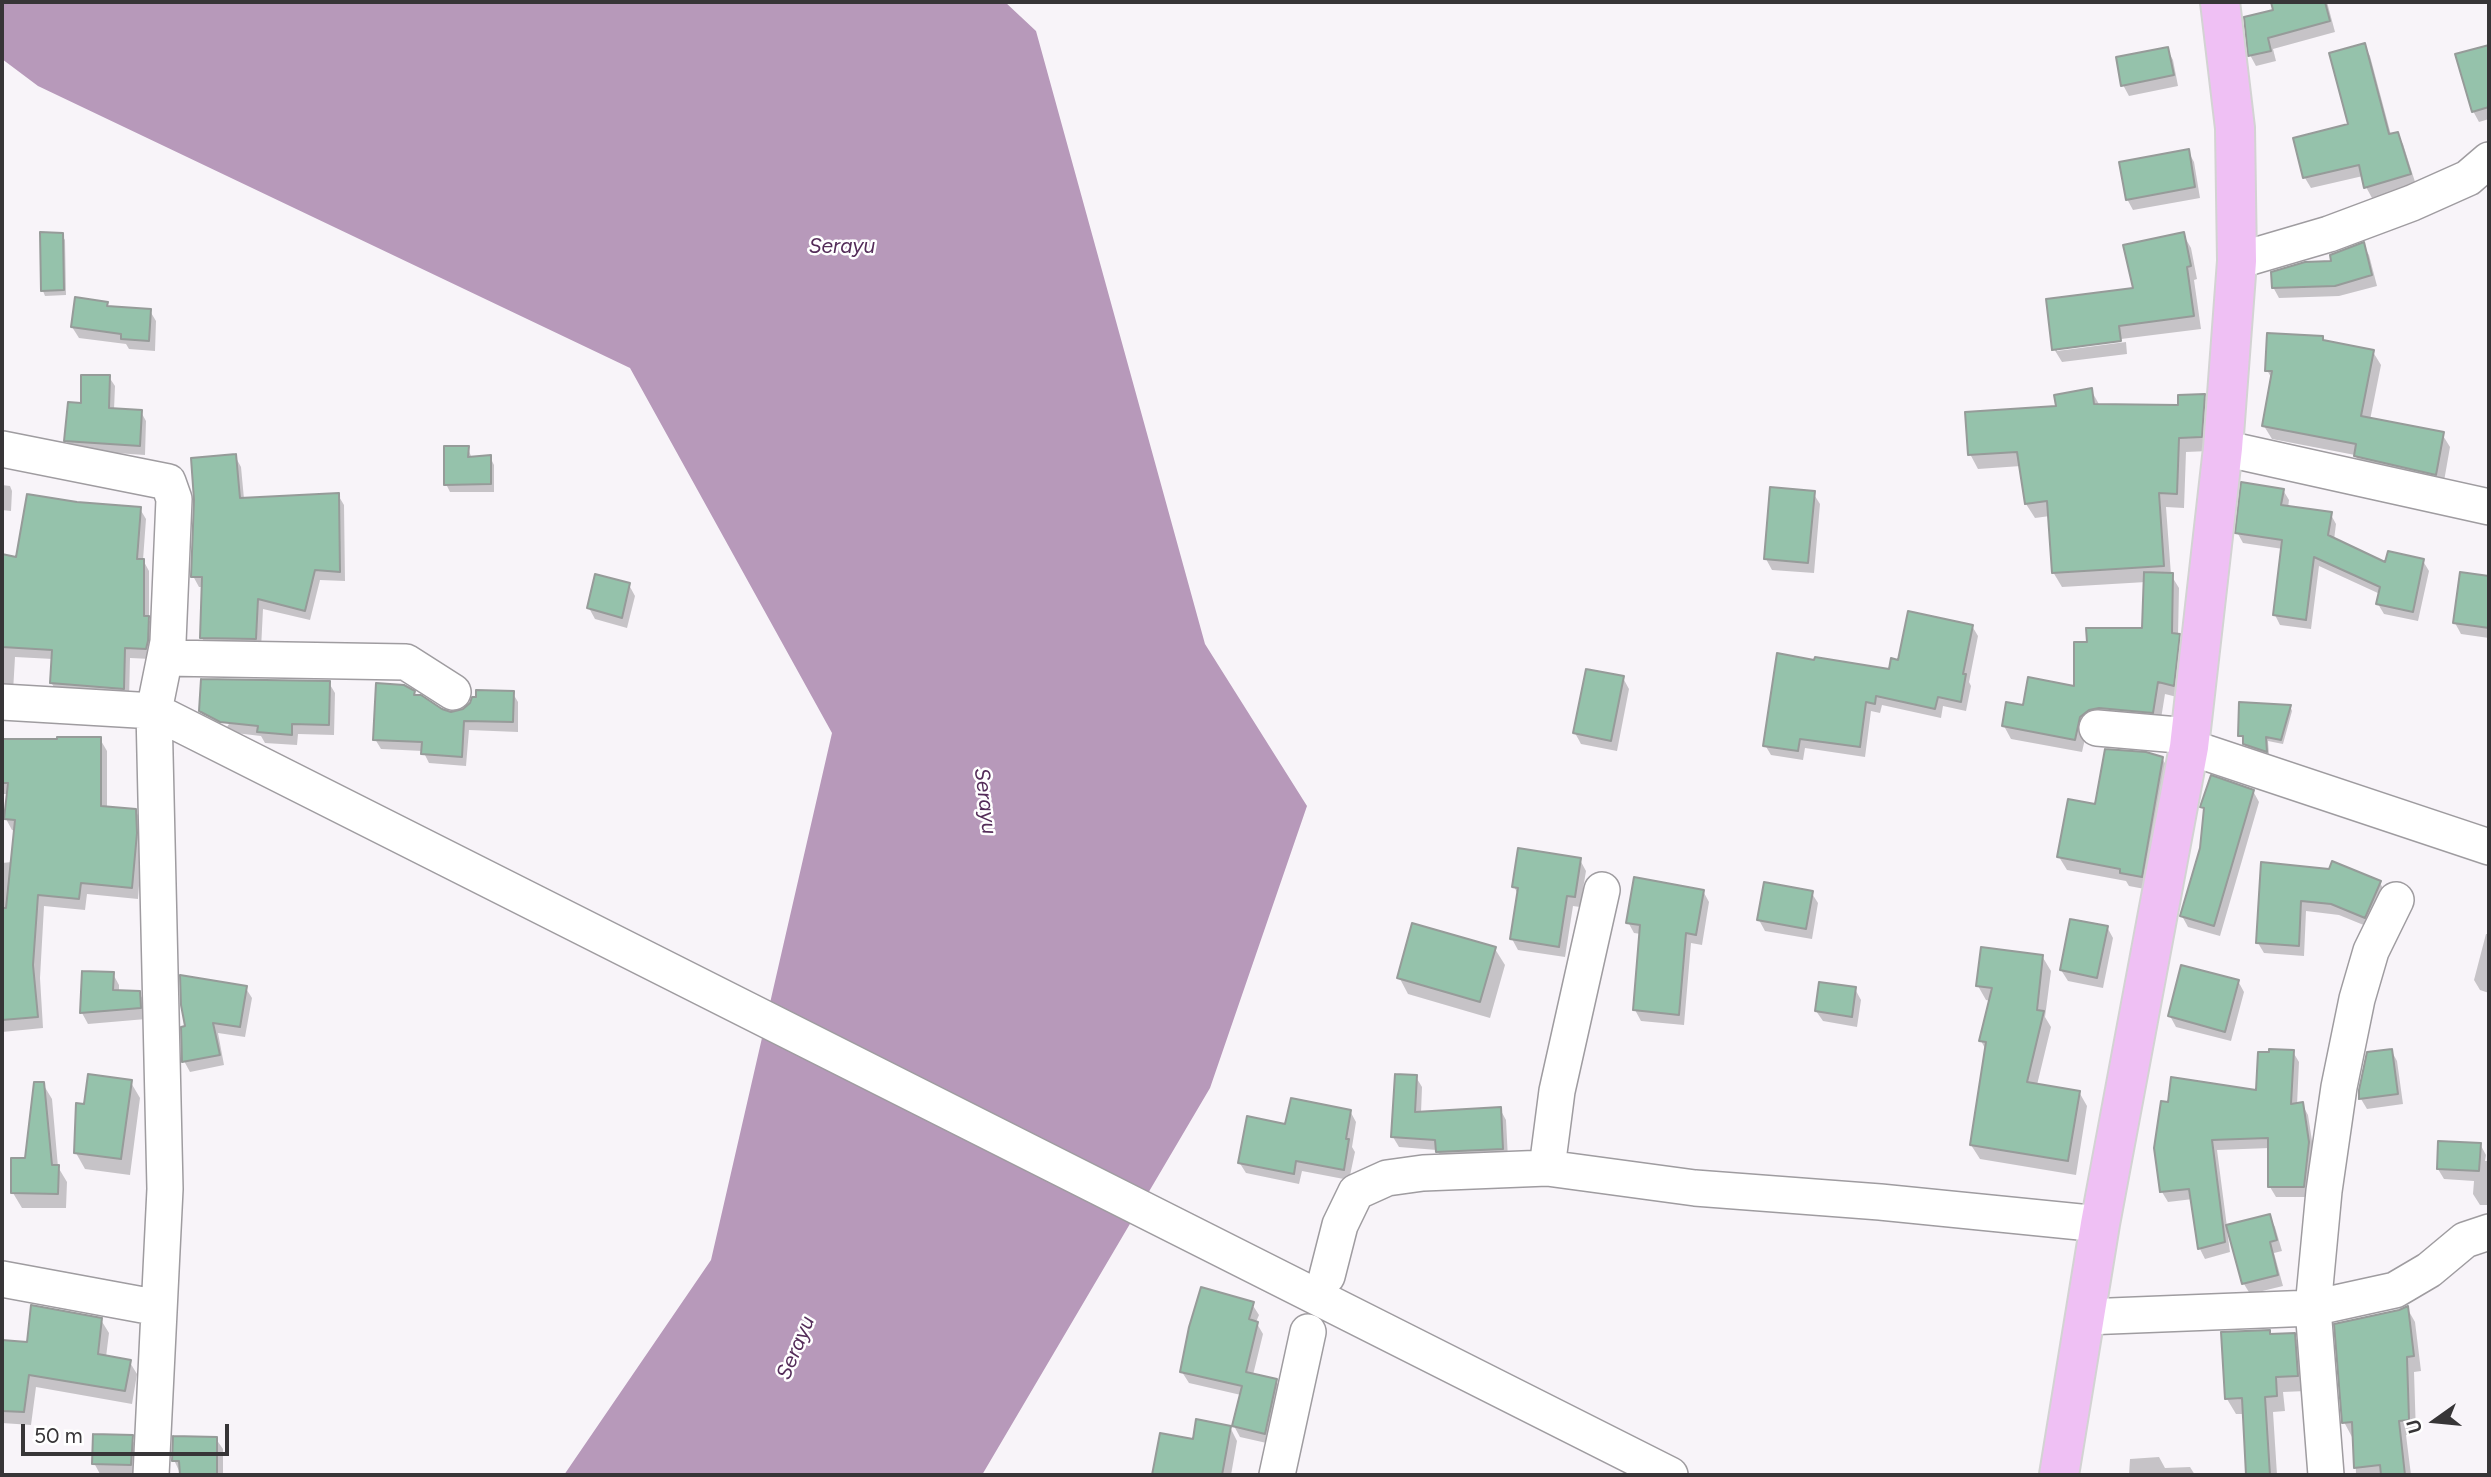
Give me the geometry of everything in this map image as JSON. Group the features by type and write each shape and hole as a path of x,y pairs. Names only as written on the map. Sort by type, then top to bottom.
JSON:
{"main road":[{"path":"2059,1475 2100,1224 2190,741 2223,448 2237,261 2235,128 2220,2"}],"street":[{"path":"2237,261 2329,234 2412,203 2468,178 2489,160"},
{"path":"2223,448 2489,507"},
{"path":"2,449 168,482 174,499 168,642 154,711 164,1189 152,1475"},
{"path":"165,658 406,662 453,692"},
{"path":"2,702 154,711 1670,1475"},
{"path":"2097,728 2190,741 2489,847"},
{"path":"1546,1168 1557,1091 1602,890"},
{"path":"2326,1475 2314,1308 2324,1191 2339,1087 2357,999 2371,951 2396,900"},
{"path":"1327,1276 1340,1225 1356,1192 1388,1178 1423,1173 1546,1168 1695,1188 1880,1202 2100,1224"},
{"path":"2085,1317 2314,1308 2395,1290 2429,1270 2465,1240 2489,1232"},
{"path":"2,1279 159,1308"},
{"path":"1277,1475 1308,1332"}],"water":[{"name":"Serayu","path":"2,2 1005,2 1036,31 1205,644 1307,806 1210,1088 982,1475 564,1475 711,1260 832,733 630,368 38,86 2,59"}],"building":[{"path":"2271,2 2325,2 2330,21 2268,38 2271,51 2248,56 2244,17 2273,10"},
{"path":"2365,43 2389,134 2398,132 2411,174 2364,188 2359,165 2303,178 2293,138 2348,124 2329,53"},
{"path":"2489,45 2489,107 2472,112 2455,54"},
{"path":"2168,47 2174,75 2121,86 2116,57"},
{"path":"2189,149 2195,187 2126,200 2119,162"},
{"path":"40,232 63,233 64,290 41,291"},
{"path":"2184,232 2191,266 2187,267 2194,316 2119,326 2121,341 2052,350 2046,299 2133,288 2123,245"},
{"path":"2364,242 2372,275 2335,286 2272,288 2271,272 2305,262 2331,261 2330,255"},
{"path":"75,297 108,302 107,306 151,309 149,341 121,339 121,334 71,327"},
{"path":"2267,333 2323,336 2323,340 2374,350 2361,416 2444,432 2436,475 2354,456 2356,444 2262,426 2272,371 2265,371"},
{"path":"81,375 110,375 109,408 142,410 140,446 64,441 68,402 81,403"},
{"path":"2092,388 2094,404 2178,405 2178,395 2205,394 2202,437 2179,438 2177,494 2159,493 2164,566 2052,573 2047,501 2025,504 2017,452 1968,455 1965,412 2056,406 2054,395"},
{"path":"444,446 469,446 468,457 491,455 491,484 444,485"},
{"path":"236,454 240,498 339,493 340,572 315,570 305,611 258,599 256,639 200,638 202,577 191,577 194,500 191,458"},
{"path":"2241,482 2284,489 2281,505 2332,512 2328,535 2385,562 2388,551 2424,559 2413,612 2376,604 2380,587 2314,557 2306,620 2273,615 2282,540 2235,533"},
{"path":"1770,487 1815,491 1808,563 1764,559"},
{"path":"27,494 77,502 141,507 137,559 144,559 144,616 149,616 148,641 146,649 125,648 124,689 50,683 52,650 2,647 2,554 16,557"},
{"path":"2144,572 2173,573 2172,633 2180,634 2174,686 2158,682 2153,713 2099,708 2089,710 2080,717 2075,740 2002,726 2006,702 2023,705 2028,677 2074,686 2074,642 2087,642 2086,628 2142,628"},
{"path":"2460,572 2489,576 2489,628 2453,623"},
{"path":"595,574 630,583 622,618 587,608"},
{"path":"1908,611 1973,625 1963,674 1966,674 1961,702 1938,697 1935,709 1876,696 1875,704 1866,702 1860,747 1800,739 1798,751 1763,746 1777,653 1889,669 1891,658 1898,660"},
{"path":"1586,669 1624,676 1611,741 1573,733"},
{"path":"201,679 330,681 329,725 292,724 292,735 257,732 258,726 220,722 199,711"},
{"path":"376,683 404,685 415,691 414,695 421,695 451,712 463,709 470,703 472,697 476,697 476,690 514,691 513,722 464,721 462,757 421,754 422,742 373,740"},
{"path":"2239,702 2291,705 2281,740 2266,737 2267,752 2243,744 2243,736 2238,736"},
{"path":"101,737 101,806 136,809 137,833 132,888 81,883 79,899 38,895 33,965 38,1017 2,1020 2,908 6,908 15,820 4,819 8,783 2,783 2,739"},
{"path":"2105,749 2146,752 2163,757 2142,877 2120,873 2120,869 2057,857 2068,799 2095,804"},
{"path":"2211,775 2254,790 2214,926 2180,916 2200,848 2204,808 2200,807"},
{"path":"1518,848 1581,858 1575,897 1567,896 1559,947 1510,939 1518,888 1512,887"},
{"path":"2332,861 2381,881 2365,918 2331,904 2301,901 2299,946 2256,943 2261,862 2329,869"},
{"path":"1634,877 1704,890 1696,935 1686,933 1679,1015 1633,1010 1640,925 1626,923"},
{"path":"1764,882 1813,891 1806,929 1757,920"},
{"path":"2070,919 2108,926 2097,978 2060,970"},
{"path":"1412,923 1496,947 1480,1002 1397,978"},
{"path":"1981,947 2043,955 2037,1010 2044,1011 2027,1082 2080,1091 2068,1161 1970,1145 1986,1042 1979,1041 1992,988 1976,986"},
{"path":"2181,965 2239,980 2225,1032 2168,1016"},
{"path":"82,971 114,972 113,990 140,991 141,1008 80,1013"},
{"path":"180,975 247,986 240,1027 213,1023 220,1055 182,1062 181,1027 185,1026"},
{"path":"1819,982 1856,987 1852,1017 1815,1011"},
{"path":"2269,1049 2294,1050 2291,1104 2303,1102 2309,1142 2304,1187 2268,1187 2268,1138 2212,1140 2225,1242 2198,1249 2189,1189 2160,1192 2154,1148 2161,1101 2168,1102 2171,1077 2256,1090 2258,1052 2269,1052"},
{"path":"2392,1049 2398,1094 2359,1099 2367,1052"},
{"path":"88,1074 132,1080 121,1159 74,1153 76,1103 84,1104"},
{"path":"1395,1074 1417,1075 1415,1112 1501,1107 1503,1149 1436,1152 1435,1140 1391,1137"},
{"path":"34,1082 44,1082 52,1165 59,1165 58,1194 11,1193 11,1158 25,1158"},
{"path":"1291,1098 1351,1110 1344,1170 1296,1161 1294,1174 1238,1163 1247,1116 1285,1124"},
{"path":"2438,1141 2481,1143 2479,1171 2437,1169"},
{"path":"2270,1214 2277,1240 2270,1242 2278,1275 2242,1284 2226,1225"},
{"path":"1201,1287 1254,1302 1249,1319 1258,1322 1246,1372 1277,1379 1265,1434 1232,1426 1242,1386 1180,1372"},
{"path":"31,1305 102,1318 98,1354 131,1360 125,1391 29,1375 24,1412 2,1411 2,1340 27,1342"},
{"path":"2408,1306 2414,1356 2407,1357 2409,1420 2399,1421 2405,1475 2381,1475 2380,1465 2354,1468 2352,1422 2342,1423 2334,1324"},
{"path":"2270,1330 2270,1334 2295,1333 2298,1376 2276,1377 2277,1396 2265,1397 2270,1475 2246,1475 2242,1398 2225,1399 2221,1332"},
{"path":"1196,1419 1231,1426 1222,1475 1152,1475 1160,1433 1193,1439"},
{"path":"93,1434 133,1435 131,1465 92,1464"},
{"path":"173,1436 217,1437 217,1475 180,1475 179,1461 172,1461"}]}
